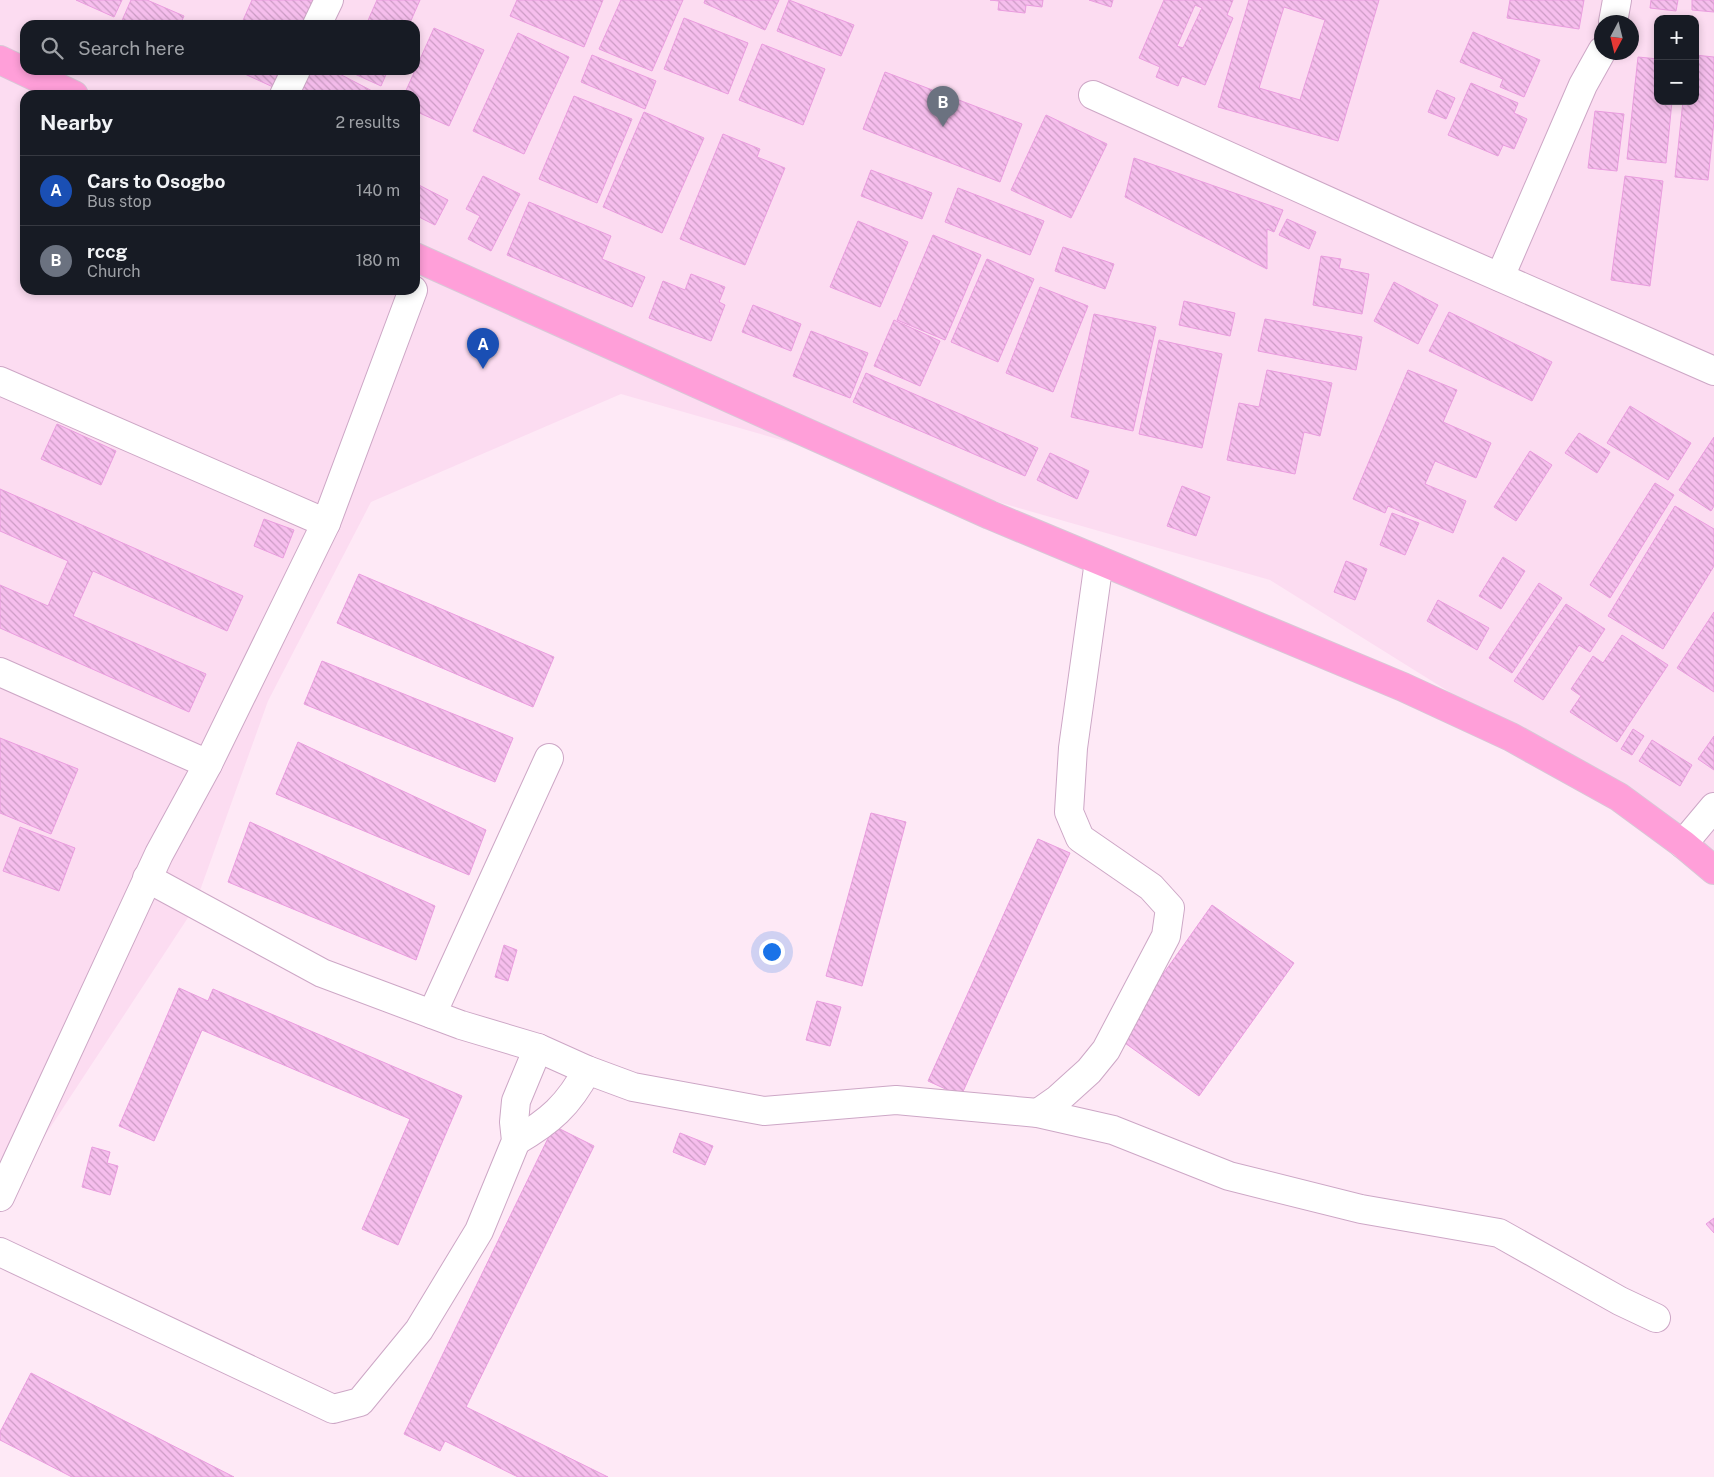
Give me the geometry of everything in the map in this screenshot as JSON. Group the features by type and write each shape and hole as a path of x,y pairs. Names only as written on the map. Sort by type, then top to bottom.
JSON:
{"main road":[{"path":"0,60 20,69"},
{"path":"32,75 63,90"},
{"path":"420,269 990,515 1403,687 1512,737 1619,797 1683,844 1714,870"}],"street":[{"path":"319,20 329,0"},
{"path":"1614,15 1617,0"},
{"path":"1500,277 1583,85 1597,60"},
{"path":"286,90 294,75"},
{"path":"1093,95 1500,277 1714,369"},
{"path":"1,1192 158,854 208,764 326,523 411,295"},
{"path":"0,381 326,523"},
{"path":"1038,1113 1058,1099 1090,1071 1106,1050 1166,936 1170,908 1151,886 1080,838 1069,812 1073,748 1099,561"},
{"path":"0,672 208,764"},
{"path":"432,1014 549,758"},
{"path":"1683,844 1714,807"},
{"path":"147,878 322,973 461,1025 538,1048 587,1070 633,1087 764,1111 896,1100 1038,1113 1113,1130 1228,1176 1361,1209 1499,1233 1620,1301 1656,1318"},
{"path":"0,1252 333,1409 360,1402 419,1330 479,1232 516,1141 514,1122 516,1101 538,1048"},
{"path":"516,1141 534,1131 559,1111 577,1090 587,1070"}],"shaded area":[{"path":"0,0 1714,0 1714,857 1270,580 621,394 371,502 268,701 193,910 0,1204"}],"building":[{"path":"76,0 122,0 114,17"},
{"path":"131,0 147,0 184,16 182,20 122,20"},
{"path":"252,0 313,0 304,20 243,20"},
{"path":"377,0 420,0 411,20 368,20"},
{"path":"517,0 603,0 584,47 510,16"},
{"path":"621,0 683,0 652,71 599,49"},
{"path":"705,0 779,0 765,30 704,3"},
{"path":"789,0 854,25 841,56 777,31"},
{"path":"990,0 1043,0 1042,7 1026,5 1025,13 998,10 999,1"},
{"path":"1089,0 1113,0 1111,7"},
{"path":"1164,0 1233,0 1227,15 1233,18 1205,85 1182,76 1178,86 1156,77 1160,67 1139,58","holes":["1195,5 1202,8 1183,48 1177,46"]},
{"path":"1249,0 1379,0 1338,141 1218,107","holes":["1284,7 1325,20 1300,100 1259,88"]},
{"path":"1510,0 1584,0 1579,29 1507,18"},
{"path":"1651,0 1678,0 1676,11 1650,8"},
{"path":"1692,0 1714,0 1714,12 1692,10"},
{"path":"684,18 748,43 728,94 664,69"},
{"path":"434,28 484,50 449,126 420,113 420,90 406,90 413,75 420,75 420,59"},
{"path":"1473,32 1540,60 1524,97 1500,87 1503,79 1460,62"},
{"path":"518,33 569,57 524,154 473,131"},
{"path":"762,44 825,69 803,125 739,100"},
{"path":"592,55 656,81 645,109 581,82"},
{"path":"1699,55 1714,57 1714,121 1708,180 1675,177 1683,105 1699,105"},
{"path":"1639,57 1654,59 1654,105 1672,105 1666,163 1627,159 1638,60"},
{"path":"885,72 1022,124 1000,182 863,129"},
{"path":"247,75 279,75 273,87"},
{"path":"302,75 342,75 370,90 295,90"},
{"path":"357,75 386,75 381,86"},
{"path":"1471,83 1518,103 1514,113 1527,119 1514,149 1503,145 1498,156 1448,135"},
{"path":"1437,90 1455,98 1446,119 1428,112"},
{"path":"574,96 632,119 597,203 539,179"},
{"path":"1595,111 1624,114 1617,171 1588,168"},
{"path":"644,112 704,138 662,233 603,207"},
{"path":"1046,115 1107,144 1071,218 1011,190"},
{"path":"723,134 760,149 757,157 785,168 745,265 680,239"},
{"path":"1134,158 1283,210 1274,232 1267,229 1267,269 1125,197"},
{"path":"871,170 932,193 922,219 861,196"},
{"path":"483,176 520,194 491,251 468,239 480,216 466,209"},
{"path":"1625,176 1663,181 1650,286 1611,280"},
{"path":"420,186 448,200 435,225 420,218"},
{"path":"958,188 1044,221 1030,255 945,222"},
{"path":"529,202 611,236 602,259 645,277 632,307 507,255"},
{"path":"1287,219 1316,232 1309,249 1279,235"},
{"path":"858,221 908,242 880,307 830,287"},
{"path":"933,235 981,255 945,340 897,320"},
{"path":"1063,247 1114,264 1105,289 1055,271"},
{"path":"1321,256 1341,259 1339,268 1369,274 1362,314 1313,305"},
{"path":"987,259 1034,279 998,362 951,342"},
{"path":"691,274 725,287 719,302 725,305 711,341 649,318 663,281 685,290"},
{"path":"1394,282 1438,305 1418,344 1374,321"},
{"path":"1040,287 1088,306 1053,392 1006,373"},
{"path":"1184,301 1235,313 1230,336 1179,325"},
{"path":"753,305 801,324 791,351 742,332"},
{"path":"1449,312 1552,362 1532,401 1429,351"},
{"path":"1094,314 1156,327 1133,431 1071,417"},
{"path":"1265,319 1362,337 1356,370 1258,351"},
{"path":"894,320 940,341 920,386 874,366"},
{"path":"811,331 868,353 850,398 793,376"},
{"path":"1159,340 1222,354 1202,448 1139,434"},
{"path":"1267,370 1332,383 1320,436 1304,432 1295,474 1227,460 1239,403 1259,407"},
{"path":"1408,370 1457,390 1443,422 1491,443 1476,478 1435,461 1425,484 1466,501 1453,533 1388,506 1385,513 1353,499"},
{"path":"866,373 1038,448 1025,476 853,402"},
{"path":"1630,406 1691,443 1668,480 1607,443"},
{"path":"57,424 116,451 101,485 41,459"},
{"path":"1579,433 1610,452 1597,473 1565,453"},
{"path":"1714,437 1714,506 1711,511 1679,490"},
{"path":"1530,451 1552,465 1516,521 1494,507"},
{"path":"1050,453 1089,471 1077,499 1037,480"},
{"path":"1655,483 1674,495 1610,598 1590,585"},
{"path":"1182,486 1210,497 1196,536 1167,526"},
{"path":"0,489 243,596 227,631 93,571 73,616 206,674 189,712 0,628 0,585 48,606 68,561 0,531"},
{"path":"1675,506 1714,529 1714,566 1663,649 1608,616"},
{"path":"1392,513 1419,523 1405,555 1380,545"},
{"path":"264,519 294,530 283,558 254,546"},
{"path":"1503,557 1525,571 1501,609 1479,596"},
{"path":"1346,561 1367,569 1355,600 1334,592"},
{"path":"359,574 554,657 533,707 337,623"},
{"path":"1539,583 1562,598 1512,673 1489,658"},
{"path":"1438,600 1489,628 1477,650 1427,621"},
{"path":"1566,604 1605,629 1590,652 1579,645 1543,700 1514,681"},
{"path":"1714,612 1714,692 1677,668"},
{"path":"1622,635 1668,665 1617,742 1570,712 1581,696 1571,689 1593,656 1603,663"},
{"path":"322,661 513,738 495,782 304,704"},
{"path":"1633,729 1644,736 1632,755 1621,749"},
{"path":"1714,736 1714,770 1698,759"},
{"path":"0,738 78,769 51,834 0,813"},
{"path":"1652,740 1692,765 1680,786 1639,761"},
{"path":"298,742 486,830 469,875 276,794"},
{"path":"871,813 906,822 862,986 826,976"},
{"path":"250,822 435,906 416,960 228,882"},
{"path":"20,827 75,848 59,891 3,871"},
{"path":"1038,839 1070,853 961,1096 928,1081"},
{"path":"1212,905 1294,963 1199,1096 1118,1038"},
{"path":"504,945 517,950 508,981 495,977"},
{"path":"179,988 208,1001 213,989 462,1096 398,1245 362,1229 410,1119 202,1030 154,1141 119,1126"},
{"path":"817,1001 841,1007 830,1046 806,1040"},
{"path":"554,1126 594,1146 466,1407 608,1477 518,1477 445,1441 440,1451 404,1434"},
{"path":"680,1133 713,1146 705,1165 673,1152"},
{"path":"92,1147 110,1152 107,1163 118,1166 110,1195 82,1187"},
{"path":"1714,1218 1714,1233 1706,1224"},
{"path":"31,1373 234,1477 72,1477 0,1440 0,1432"}],"place":[{"name":"rccg","path":"943,127"},
{"name":"Cars to Osogbo","path":"483,369"}]}
